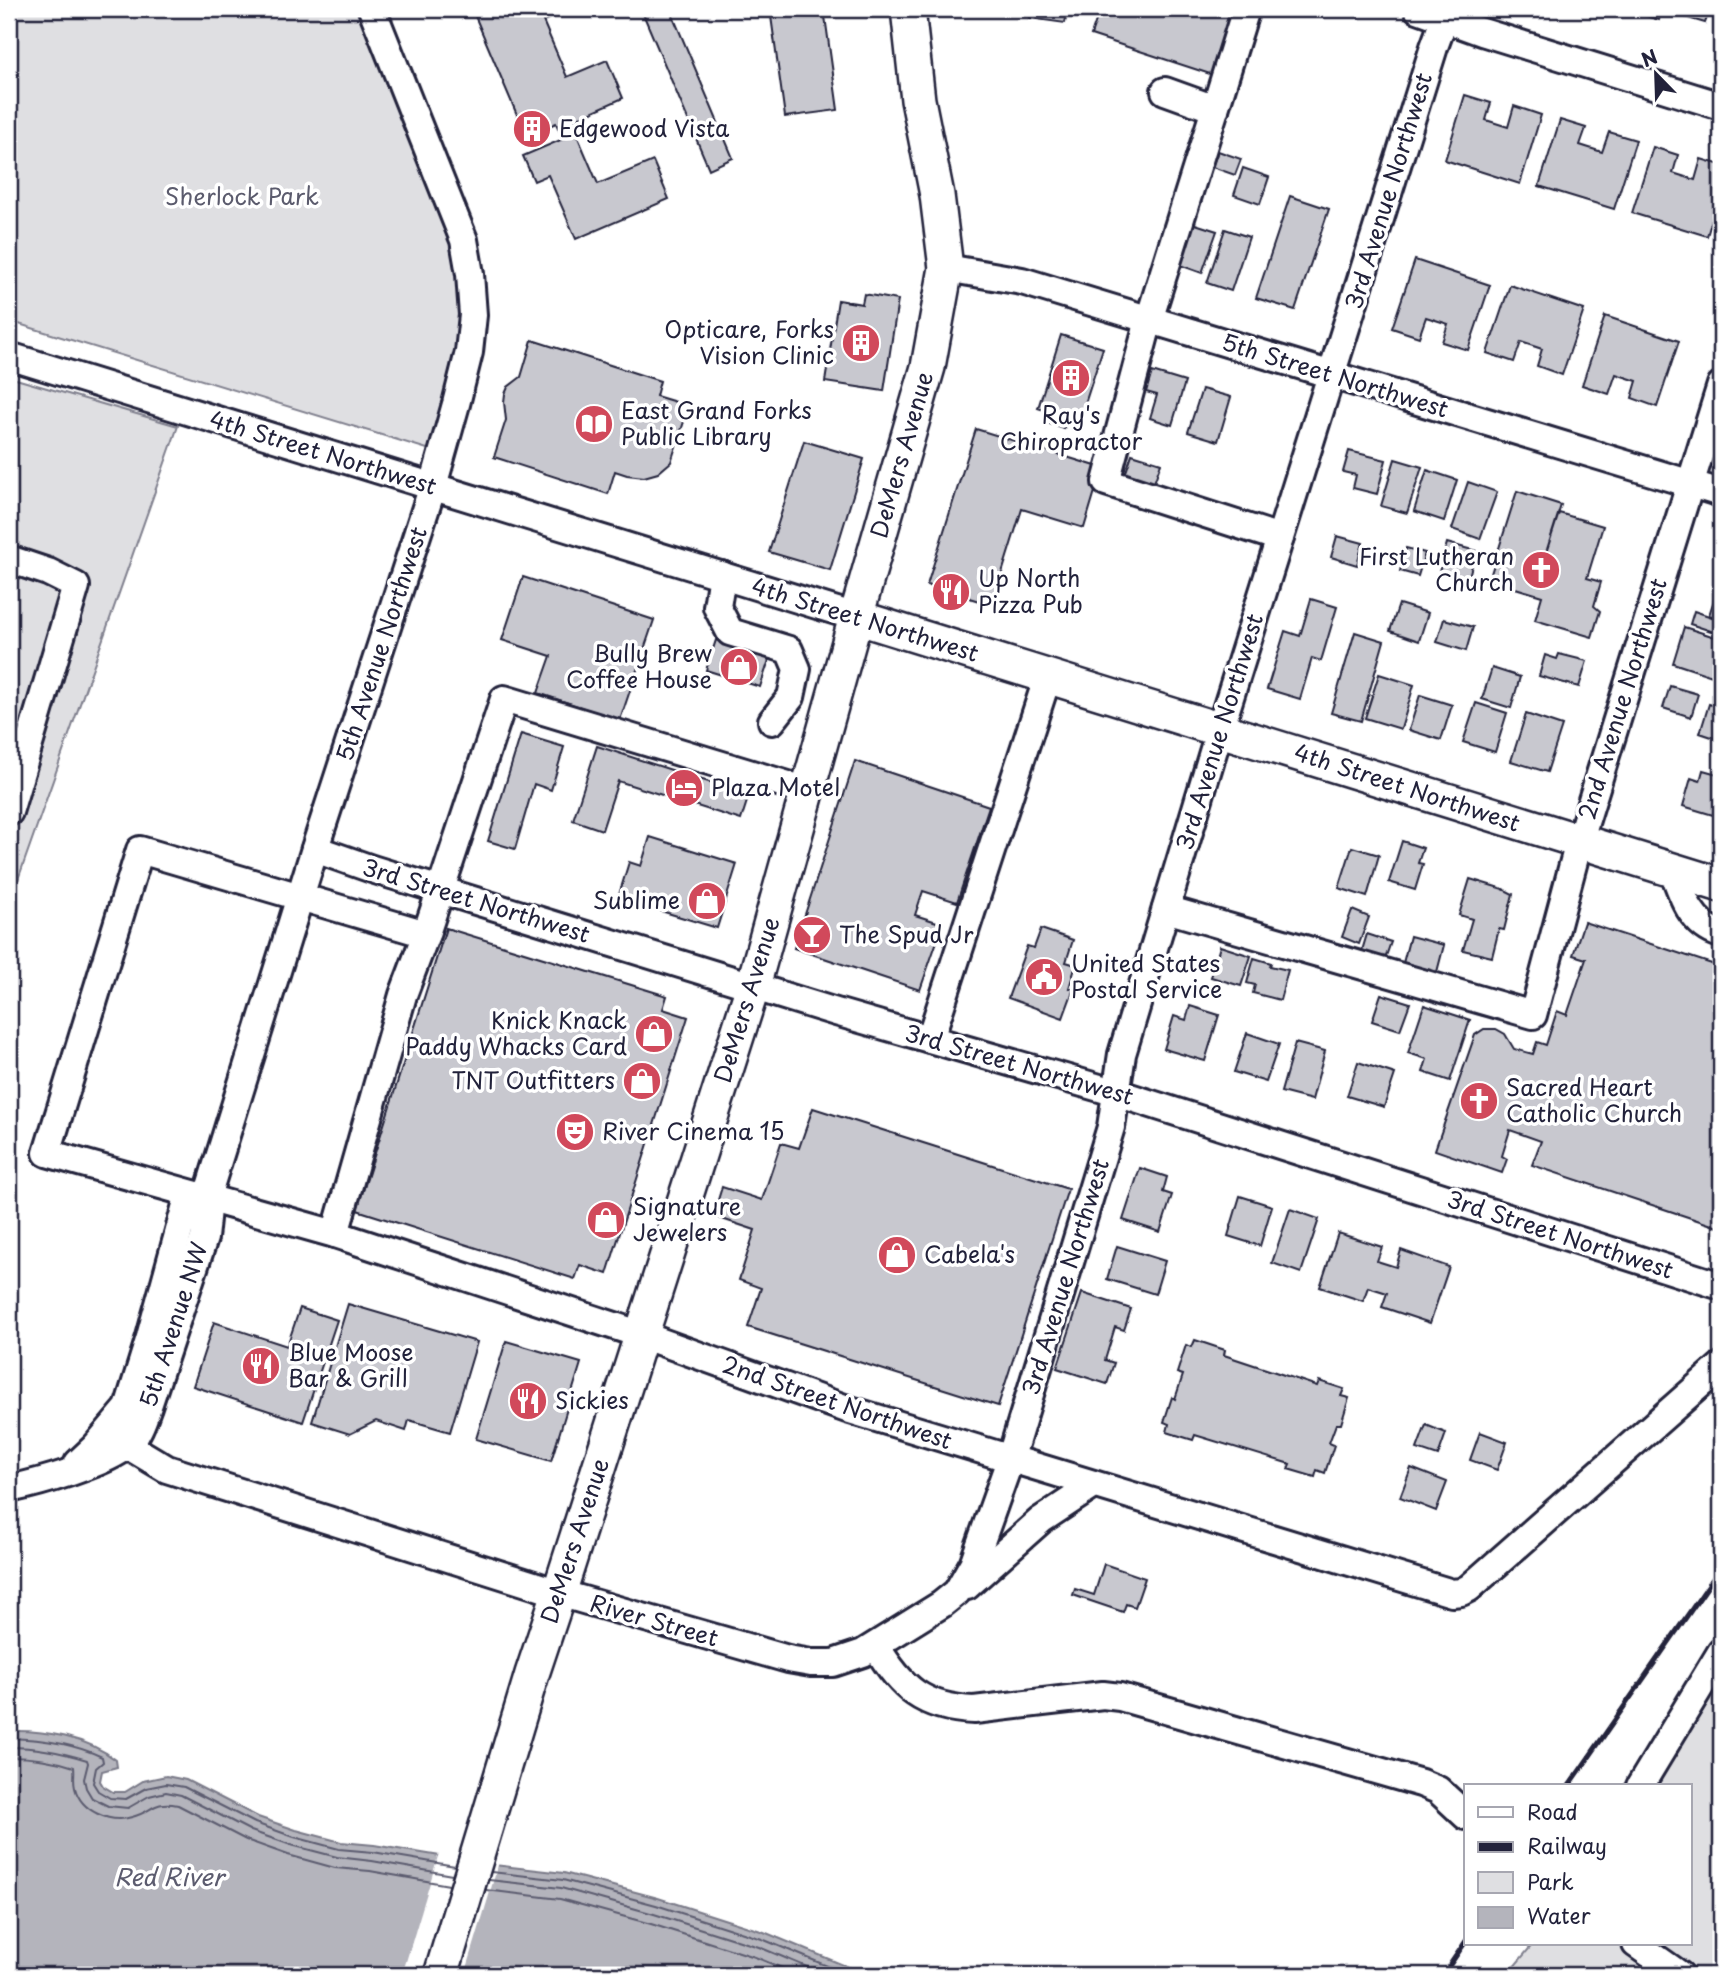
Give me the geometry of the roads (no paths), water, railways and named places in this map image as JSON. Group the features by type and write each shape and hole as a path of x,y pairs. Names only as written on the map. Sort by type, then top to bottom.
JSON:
{"main road":[{"name":"DeMers Avenue","path":"441,1975 531,1674 753,986 928,367 946,268 937,195 918,100 908,9"},
{"name":"4th Street Northwest","path":"856,617 1721,885"}],"street":[{"name":"5th Avenue Northwest","path":"198,1196 300,897 433,486 469,352 473,314 464,240 372,9"},
{"path":"1246,9 1149,320 1106,482 1280,538"},
{"path":"1418,9 1447,14 1721,106"},
{"name":"3rd Avenue Northwest","path":"1010,1460 1111,1127 1122,1055 1220,729 1447,14"},
{"path":"1165,91 1215,109"},
{"name":"5th Street Northwest","path":"946,268 1022,281 1721,493"},
{"name":"4th Street Northwest","path":"9,356 856,617"},
{"name":"2nd Avenue Northwest","path":"1166,909 1533,1015 1579,842 1721,385"},
{"path":"9,559 48,572 76,586 16,762 9,812"},
{"path":"722,575 717,607 730,632 789,650 797,668 791,697 772,721"},
{"path":"930,1039 1048,676"},
{"path":"335,1234 403,995 504,699 808,792"},
{"name":"3rd Street Northwest","path":"315,849 753,986 1117,1093 1721,1286"},
{"name":"2nd Street Northwest","path":"300,897 140,850 47,1153 335,1234 642,1335 847,1409 1452,1593 1469,1588 1721,1366"},
{"path":"1673,870 1688,907 1699,922 1721,934"},
{"path":"300,897 426,934"},
{"path":"66,1473 95,1447 128,1408 198,1196"},
{"name":"5th Avenue NW","path":"127,1445 139,1430 148,1406 204,1238 198,1196"},
{"path":"9,1489 42,1482 107,1457 127,1445"},
{"name":"River Street","path":"127,1445 167,1469 559,1593 759,1652 811,1663 833,1663 876,1646 957,1592 973,1564 1010,1460"},
{"path":"957,1592 970,1584 1041,1520 1094,1485"},
{"path":"876,1646 892,1673 914,1693 934,1704 974,1710 1103,1695 1120,1696 1421,1783 1438,1790 1464,1814"},
{"path":"1641,1784 1721,1652"},
{"path":"1639,1946 1680,1975"}],"water":[{"name":"Red River","path":"9,1731 65,1736 105,1752 116,1760 117,1767 102,1771 100,1781 113,1792 125,1792 143,1781 166,1776 186,1780 258,1817 296,1830 341,1842 564,1873 658,1898 764,1932 872,1975 16,1975 9,1973"}],"railway":[{"path":"1570,1784 1721,1567"},
{"path":"1443,1975 1464,1944"}],"place":[{"name":"Edgewood Vista","path":"532,129"},
{"name":"Opticare, Forks Vision Clinic","path":"861,343"},
{"name":"Ray's Chiropractor","path":"1071,378"},
{"name":"East Grand Forks Public Library","path":"594,424"},
{"name":"First Lutheran Church","path":"1541,570"},
{"name":"Up North Pizza Pub","path":"951,592"},
{"name":"Bully Brew Coffee House","path":"739,667"},
{"name":"Plaza Motel","path":"684,788"},
{"name":"Sublime","path":"707,901"},
{"name":"The Spud Jr","path":"812,935"},
{"name":"United States Postal Service","path":"1044,977"},
{"name":"Knick Knack Paddy Whacks Card","path":"654,1034"},
{"name":"TNT Outfitters","path":"642,1081"},
{"name":"Sacred Heart Catholic Church","path":"1479,1101"},
{"name":"River Cinema 15","path":"575,1132"},
{"name":"Signature Jewelers","path":"606,1220"},
{"name":"Cabela's","path":"897,1255"},
{"name":"Blue Moose Bar & Grill","path":"261,1366"},
{"name":"Sickies","path":"528,1401"}],"park label":[{"name":"Sherlock Park","path":"242,197"}]}
